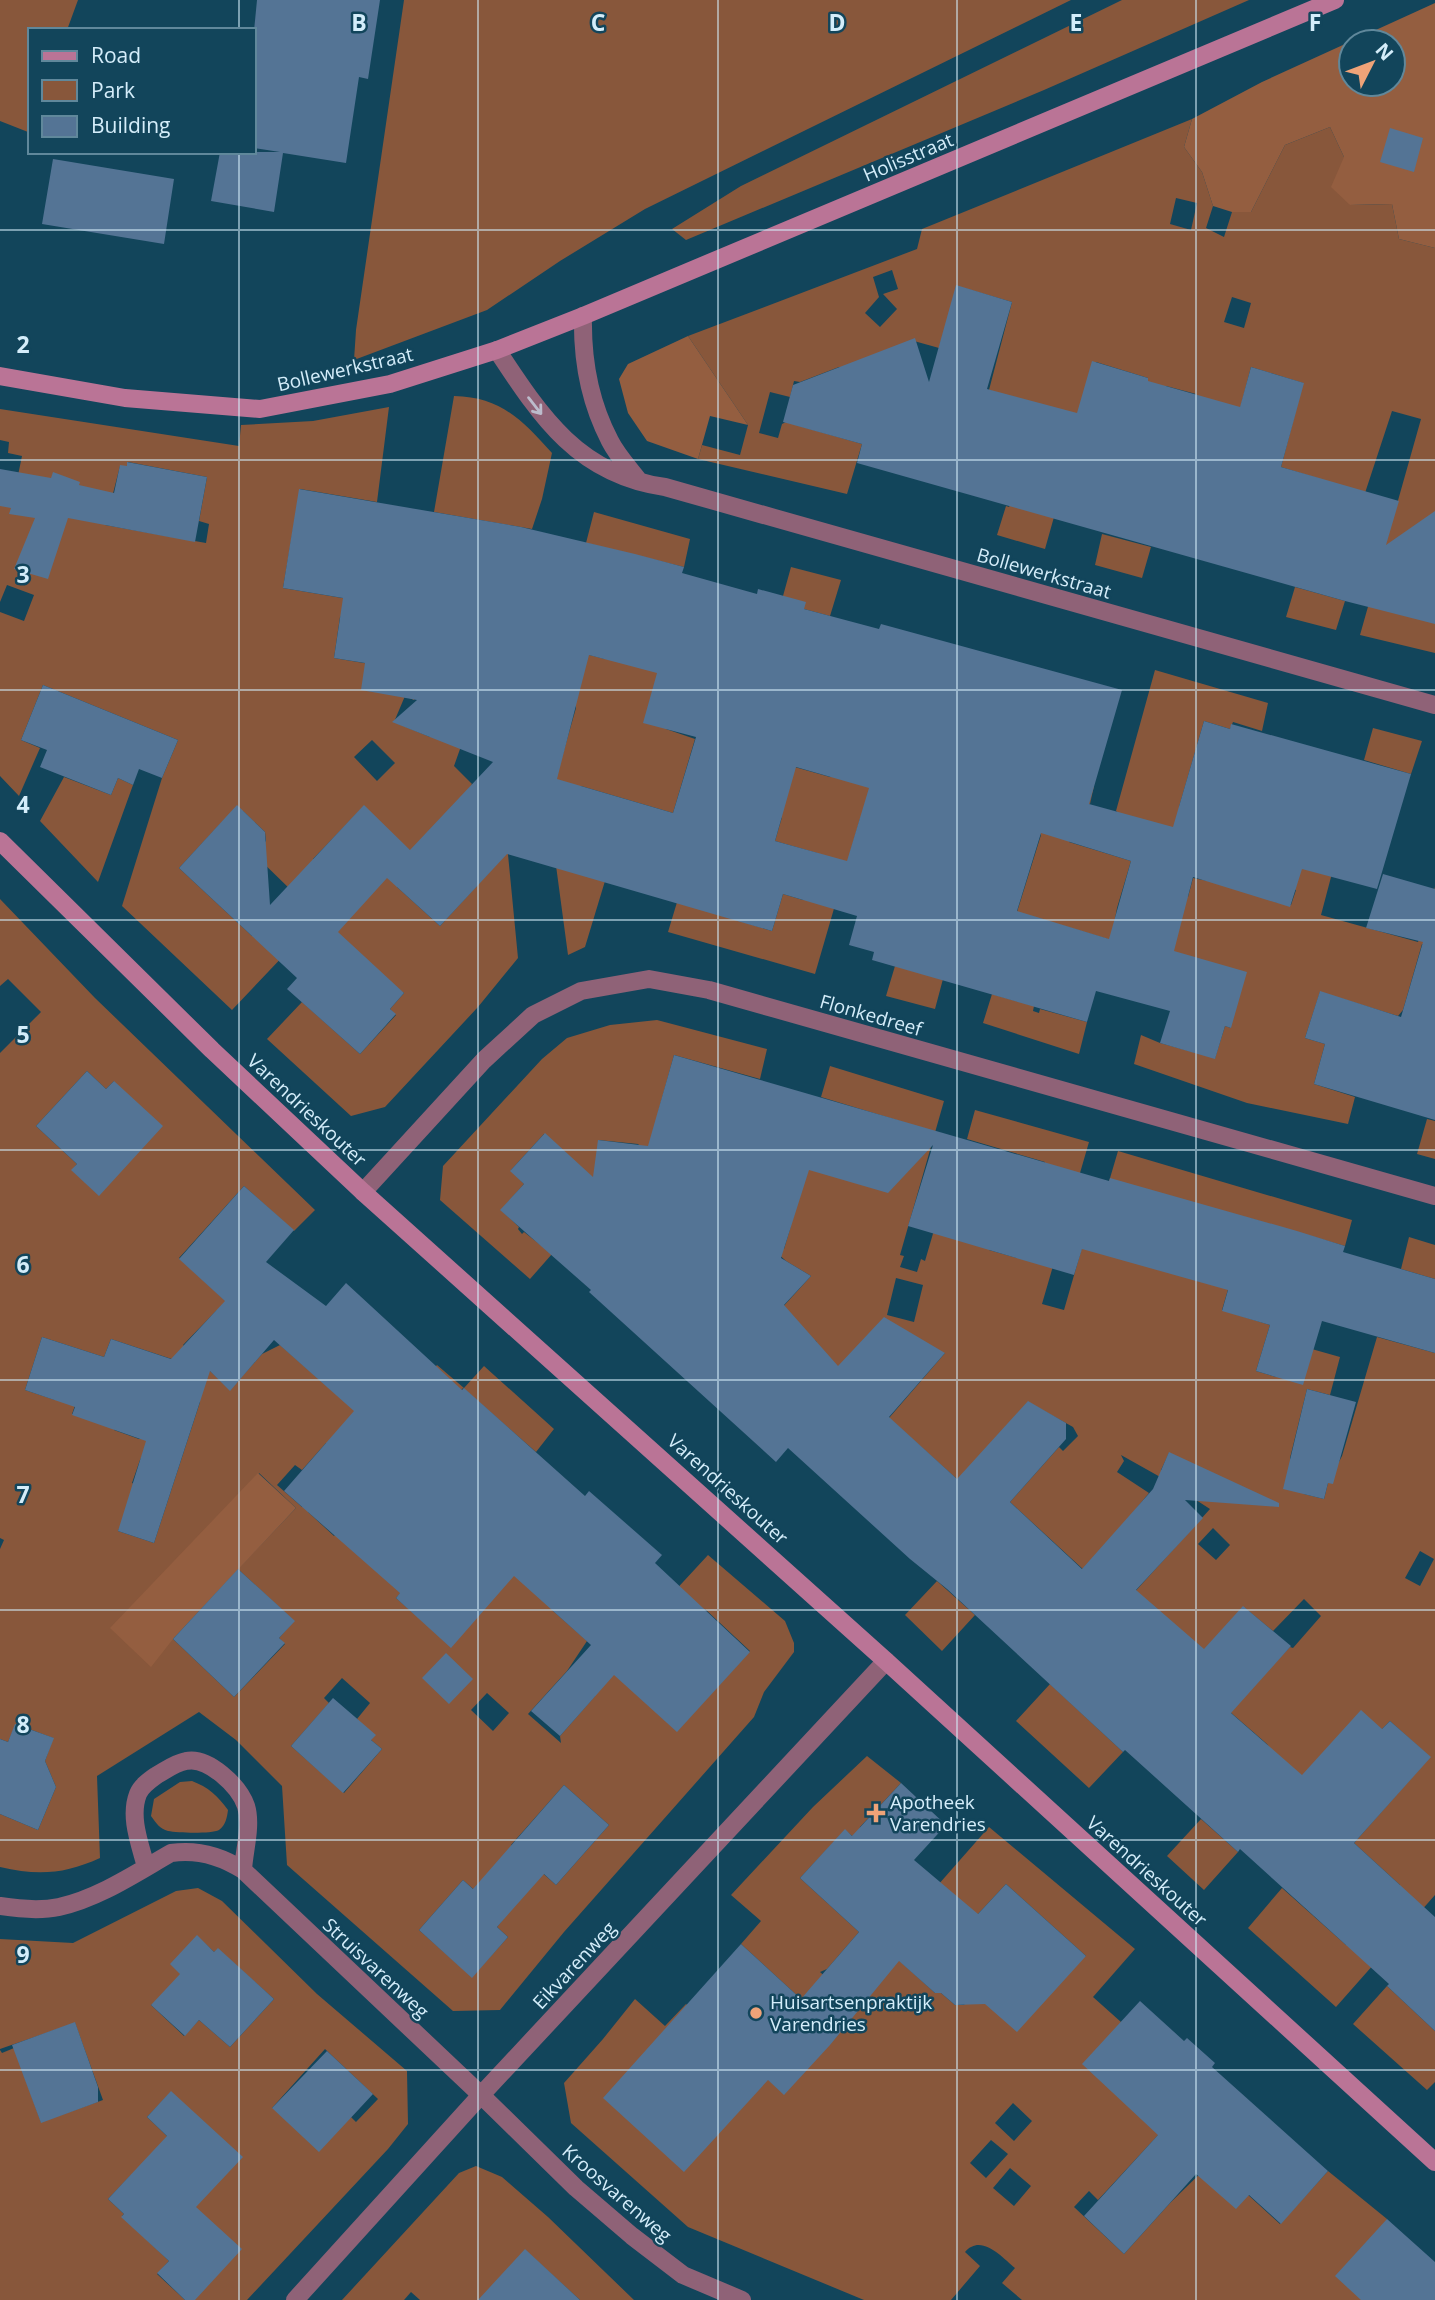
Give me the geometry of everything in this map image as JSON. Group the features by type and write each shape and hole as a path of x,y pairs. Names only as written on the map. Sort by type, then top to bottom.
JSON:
{"street":[{"name":"Holisstraat","path":"496,350 583,316 1335,0"},
{"path":"583,316 582,339 586,369 595,404 611,443 641,484"},
{"name":"Bollewerkstraat","path":"0,376 125,398 260,409 390,384 496,350 535,408 580,454 641,484 678,491 1435,705"},
{"name":"Varendrieskouter","path":"0,841 212,1050 363,1192 886,1661 1435,2162"},
{"name":"Flonkedreef","path":"363,1192 484,1060 533,1016 581,991 649,979 709,990 1435,1196"},
{"name":"Eikvarenweg","path":"295,2300 481,2095 886,1661"},
{"path":"146,1867 134,1809 138,1791 169,1767 186,1760 200,1761 218,1772 241,1794 247,1809 243,1870"},
{"name":"Struisvarenweg","path":"0,1906 26,1909 58,1907 88,1898 171,1853 186,1850 226,1859 243,1870 481,2095"},
{"name":"Kroosvarenweg","path":"481,2095 576,2188 632,2236 683,2275 742,2300"}],"green space":[{"path":"0,0 78,0 68,28 28,28 28,132 0,121"},
{"path":"404,0 1071,0 645,209 487,310 354,360 356,330"},
{"path":"1122,0 1249,0 1044,90 686,240 672,229 741,186"},
{"path":"1192,119 1184,147 1202,172 1213,206 1206,228 1224,237 1232,212 1251,212 1285,145 1330,127 1344,157 1350,205 1392,204 1399,239 1435,248 1435,653 1360,635 1421,419 1392,411 1365,493 1281,467 1303,383 1251,367 1234,432 1190,416 1196,394 1166,386 1138,414 1148,378 1096,362 1080,419 989,390 1012,302 957,286 939,348 914,341 882,379 839,367 800,382 794,381 790,397 770,392 759,433 778,438 782,424 786,422 862,444 847,494 698,459 702,445 740,455 748,425 688,336 917,249 922,229","holes":["1176,198 1197,203 1191,230 1170,224","892,270 898,289 883,294 897,309 880,327 865,313 879,297 873,277","1232,297 1251,303 1244,328 1224,322"]},
{"path":"454,396 485,401 509,412 531,430 552,453 532,529 434,512"},
{"path":"389,407 377,502 300,489 283,588 360,601 340,617 334,658 423,673 465,735 454,766 472,784 421,860 405,846 397,887 440,926 505,855 504,813 518,958 478,1007 385,1107 351,1116 267,1039 302,1002 360,1054 396,1015 390,1009 404,993 307,931 232,1010 122,906 162,778 178,740 43,685 21,740 40,748 19,796 0,776 0,612 24,621 34,595 7,585 0,602 0,497 13,500 22,456 8,453 9,442 0,440 0,409 239,446 241,425 313,421","holes":["128,462 207,477 199,521 209,524 206,543 105,525 120,466 127,466","418,690 430,737 394,722 405,696 414,700","372,740 395,763 377,781 354,757","363,807 333,878 313,859","243,811 265,832 266,841 254,854 293,892 252,936 179,868 220,824"]},
{"path":"1006,506 1054,517 1045,549 997,535"},
{"path":"594,512 690,539 684,567 586,543"},
{"path":"1102,534 1151,547 1142,578 1095,565"},
{"path":"791,567 841,580 830,616 804,609 783,596"},
{"path":"1295,587 1345,601 1336,630 1286,617"},
{"path":"611,640 663,652 666,729 695,739 673,813 581,786 557,867 605,881 585,947 568,955 548,806 576,708 562,648 605,659"},
{"path":"1155,670 1268,703 1262,731 1233,722 1230,729 1204,721 1179,807 1275,902 1291,905 1296,890 1280,885 1297,831 1340,843 1321,915 1418,942 1435,887 1435,947 1422,944 1403,1010 1398,1016 1320,992 1305,1038 1325,1044 1314,1084 1355,1097 1348,1124 1247,1103 1134,1064 1141,1035 1215,1058 1225,1026 1231,1028 1168,949 1181,896 1188,897 1193,878 1208,881 1116,811"},
{"path":"1373,728 1422,741 1411,774 1364,760"},
{"path":"898,744 860,819 815,974 668,932 724,747 830,777","holes":["782,817 775,841 817,853 803,900 783,894 772,931 711,912"]},
{"path":"999,758 1094,786 1090,804 1082,803 1069,842 1131,861 1111,940 1017,912 1041,835"},
{"path":"64,777 111,795 118,778 133,785 98,882 40,821"},
{"path":"0,899 95,998 315,1210 294,1231 244,1186 179,1258 229,1304 216,1311 183,1345 230,1390 262,1354 280,1345 377,1430 437,1365 464,1388 484,1366 554,1429 536,1452 463,1388 396,1463 438,1551 396,1598 425,1623 528,1560 566,1593 552,1610 587,1641 567,1671 528,1714 561,1743 560,1736 595,1696 586,1687 708,1555 785,1621 794,1643 794,1652 764,1692 754,1717 564,1932 500,2010 453,2011 287,1865 282,1786 236,1740 199,1712 97,1776 100,1858 51,1872 27,1872 0,1867 0,1814 38,1830 56,1787 45,1761 53,1738 16,1724 8,1742 0,1739 0,1549 4,1540 0,1538 0,1053 41,1012 8,979 0,986","holes":["87,1071 106,1089 114,1081 99,1195 72,1170 77,1164 36,1126","42,1337 104,1357 111,1339 190,1365 200,1402 154,1543 118,1531 139,1486 132,1483 140,1460 156,1431 139,1439 114,1430 114,1425 72,1414 78,1397 55,1400 25,1390","326,1443 345,1459 302,1507 277,1485 295,1465 302,1470","344,1470 334,1536 308,1512","259,1473 296,1508 238,1569 294,1621 279,1638 285,1644 234,1697 173,1639","705,1609 750,1651 677,1731 631,1689","342,1678 370,1703 357,1719 371,1740 382,1749 344,1793 291,1746 329,1703 324,1698","487,1693 509,1713 493,1731 471,1710","564,1785 609,1825 556,1885 511,1845","463,1880 505,1917 497,1927 508,1937 472,1977 419,1930"]},
{"path":"895,966 943,979 935,1009 886,996"},
{"path":"992,994 1034,1006 1033,1011 1039,1013 1040,1009 1087,1022 1079,1054 983,1023"},
{"path":"657,1020 767,1049 760,1079 674,1055 659,1109 650,1156 638,1144 598,1140 603,1187 544,1134 511,1170 524,1184 501,1210 519,1227 522,1234 524,1232 552,1254 530,1279 440,1200 443,1166 542,1059 567,1038 610,1025"},
{"path":"830,1066 944,1101 900,1255 904,1256 900,1267 917,1272 921,1259 925,1261 939,1213 991,1241 989,1250 1017,1258 1045,1162 967,1139 975,1110 1089,1142 1042,1304 1064,1310 1083,1244 1090,1246 1118,1151 1352,1220 1345,1246 1249,1218 1222,1310 1270,1325 1256,1371 1276,1377 1287,1342 1340,1357 1330,1395 1307,1389 1290,1458 1304,1494 1324,1499 1328,1483 1342,1456 1377,1337 1435,1353 1435,1895 1336,2007 1248,1928 1282,1888 1346,1945 1400,1885 1354,1843 1430,1757 1390,1721 1382,1729 1295,1783 1267,1744 1229,1711 1290,1647 1293,1648 1321,1616 1304,1599 1273,1631 1245,1608 1214,1652 1101,1629 1210,1509 1121,1455 1124,1461 1117,1472 1149,1493 1085,1571 1010,1502 1059,1447 1063,1451 1078,1436 1073,1427 1028,1402 958,1480 889,1418 945,1353 837,1382 816,1341 770,1321 811,1276 786,1261 774,1250 784,1249 805,1155 903,1122 821,1097","holes":["896,1278 923,1285 914,1322 887,1315","1169,1453 1198,1487 1161,1470","1213,1528 1230,1545 1216,1560 1198,1544","1420,1551 1434,1559 1420,1586 1405,1578"]},
{"path":"1427,1119 1435,1121 1435,1159 1417,1154"},
{"path":"1409,1237 1435,1245 1435,1279 1401,1269"},
{"path":"937,1581 975,1615 942,1651 905,1615"},
{"path":"1050,1684 1123,1752 1089,1788 1016,1721"},
{"path":"867,1756 901,1783 860,1827 857,1840 845,1830 800,1878 859,1932 827,1969 820,1972 843,1993 989,1827 1135,1949 1093,1997 1121,2022 1160,2133 1098,2200 1089,2191 1074,2207 1124,2254 1212,2162 1280,2224 1328,2171 1387,2219 1361,2300 1022,2300 1002,2283 1015,2268 998,2253 978,2245 965,2252 980,2266 951,2300 864,2300 688,2227 571,2123 564,2083 635,1999 665,2026 686,2004 784,2094 826,2022 741,1944 761,1921 731,1895 813,1807","holes":["1006,1884 1086,1956 974,1993 964,2005 955,2005 941,1993 935,1993 893,1955 978,1914","1013,2103 1032,2121 1014,2141 995,2123","991,2140 1008,2154 986,2178 970,2163","1010,2168 1031,2186 1014,2206 993,2188"]},
{"path":"192,1781 212,1792 228,1810 223,1826 219,1830 202,1833 163,1829 151,1816 154,1799 180,1782"},
{"path":"1201,1819 1238,1852 1204,1890 1167,1856"},
{"path":"198,1888 222,1901 317,1994 407,2071 408,2124 388,2149 247,2300 195,2300 131,2175 108,2199 169,2261 157,2274 185,2300 0,2300 0,2050 2,2053 14,2048 41,2122 103,2100 75,2023 0,2049 0,1939 73,1943 176,1891","holes":["197,1936 214,1952 218,1949 274,1999 230,2047 199,2020 184,2036 151,2005 189,1981","325,2049 378,2099 356,2122 351,2117 272,2108","171,2092 169,2138 147,2117"]},
{"path":"1387,1986 1435,2031 1435,2082 1427,2090 1353,2024"},
{"path":"476,2166 502,2177 634,2300 580,2300 525,2250 500,2300 420,2300 411,2292 404,2300 342,2300 459,2173"}],"shaded area":[{"path":"1435,3 1435,248 1399,239 1392,204 1350,205 1331,187 1344,157 1330,127 1285,145 1251,212 1232,212 1213,206 1202,172 1184,147 1192,119 1262,82 1337,48 1337,98 1407,98 1407,28 1380,28"},
{"path":"688,336 748,425 710,416 698,459 647,441 628,413 619,379 628,364"},
{"path":"258,1473 296,1508 173,1639 151,1667 110,1628"}],"building":[{"path":"257,0 380,0 368,79 359,77 346,163 283,153 274,212 211,201 220,154 280,152 256,148 254,28"},
{"path":"1390,128 1423,138 1414,172 1380,162"},
{"path":"53,159 174,179 164,244 42,224"},
{"path":"956,285 1012,302 987,389 1077,413 1092,361 1148,378 1148,381 1240,407 1251,367 1304,383 1281,467 1399,501 1386,545 1435,511 1435,624 857,463 862,444 783,422 793,385 915,338 929,382"},
{"path":"127,462 207,477 195,542 68,518 48,579 14,569 35,518 9,514 11,508 0,506 0,469 51,478 53,472 80,482 79,485 114,493 120,465 127,466"},
{"path":"299,489 521,527 635,554 684,567 682,573 757,594 758,589 806,602 804,609 879,629 881,624 1122,690 1089,804 1173,827 1204,721 1230,729 1231,724 1411,774 1377,889 1302,869 1290,907 1193,877 1174,951 1247,972 1231,1028 1225,1026 1215,1059 1160,1043 1170,1011 1096,991 1087,1022 872,960 874,952 849,945 857,916 783,894 772,931 507,854 440,926 387,878 338,932 404,993 390,1009 396,1014 360,1054 287,989 297,978 179,868 237,805 265,832 270,905 364,805 410,850 493,762 392,722 417,700 361,690 365,663 334,658 343,598 283,588","holes":["589,655 657,673 643,723 696,737 673,813 557,779","796,767 869,788 847,861 775,841","1041,833 1131,861 1109,939 1017,911"]},
{"path":"43,685 178,740 162,778 139,769 133,785 118,778 111,795 40,767 47,750 21,740"},
{"path":"1383,874 1435,889 1435,1120 1314,1084 1325,1044 1305,1038 1320,991 1401,1017 1423,942 1366,928"},
{"path":"674,1055 1109,1181 1110,1178 1297,1231 1345,1246 1343,1252 1435,1279 1435,1353 1322,1321 1303,1385 1256,1371 1270,1325 1222,1311 1228,1290 1082,1249 1074,1275 908,1226 933,1145 888,1193 809,1170 781,1258 811,1276 784,1305 838,1366 884,1317 945,1353 889,1417 957,1479 1028,1401 1066,1423 1066,1439 1010,1502 1082,1569 1153,1489 1169,1452 1279,1503 1279,1507 1185,1500 1203,1518 1136,1590 1204,1649 1243,1606 1291,1646 1231,1713 1302,1775 1361,1710 1382,1729 1390,1721 1431,1757 1354,1843 1435,1917 1435,2031 1387,1986 1389,1984 1240,1849 1238,1852 1125,1750 1123,1752 947,1589 910,1559 788,1448 776,1462 589,1292 591,1290 500,1210 524,1184 510,1171 545,1133 593,1177 598,1140 648,1146"},
{"path":"87,1071 106,1089 114,1081 163,1126 99,1196 71,1170 77,1164 36,1126"},
{"path":"244,1186 294,1230 266,1262 326,1306 346,1283 462,1390 464,1388 585,1496 589,1491 662,1555 655,1563 750,1652 677,1732 614,1675 560,1736 531,1711 591,1645 514,1576 451,1648 396,1598 400,1593 284,1491 354,1411 274,1340 230,1391 210,1371 154,1543 118,1531 146,1441 72,1415 75,1407 25,1390 42,1337 104,1357 111,1339 171,1359 225,1301 179,1259"},
{"path":"1307,1389 1356,1402 1333,1484 1328,1483 1324,1499 1283,1489"},
{"path":"238,1569 295,1621 279,1638 285,1643 234,1697 173,1639"},
{"path":"446,1653 473,1679 449,1704 422,1678"},
{"path":"333,1698 376,1735 371,1740 382,1749 343,1793 291,1746"},
{"path":"15,1724 54,1738 45,1761 56,1787 38,1830 0,1814 0,1739 8,1742"},
{"path":"901,1783 946,1825 914,1860 978,1914 1006,1884 1086,1956 1017,2032 985,2004 955,2005 941,1993 935,1993 899,1961 830,2045 784,2095 768,2080 684,2172 603,2098 741,1944 801,1999 859,1932 800,1878 845,1829 852,1836"},
{"path":"564,1785 609,1825 556,1885 544,1874 497,1927 508,1937 472,1978 419,1930 463,1880 473,1889"},
{"path":"197,1935 214,1952 218,1948 274,1999 230,2047 199,2020 185,2036 151,2005 180,1974 170,1964"},
{"path":"1140,2001 1184,2041 1187,2038 1215,2063 1212,2067 1328,2171 1281,2224 1249,2195 1236,2209 1196,2174 1124,2254 1084,2216 1158,2135 1082,2064"},
{"path":"75,2022 98,2087 98,2102 41,2123 12,2045"},
{"path":"327,2051 373,2094 319,2152 272,2108"},
{"path":"171,2091 243,2157 196,2207 242,2249 195,2300 185,2300 157,2273 169,2261 121,2217 124,2214 108,2199 167,2136 147,2117"},
{"path":"1387,2219 1435,2262 1435,2300 1361,2300 1335,2276"},
{"path":"525,2249 580,2300 478,2300"}],"place":[{"name":"Apotheek Varendries","path":"876,1813"},
{"name":"Huisartsenpraktijk Varendries","path":"756,2013"}]}
